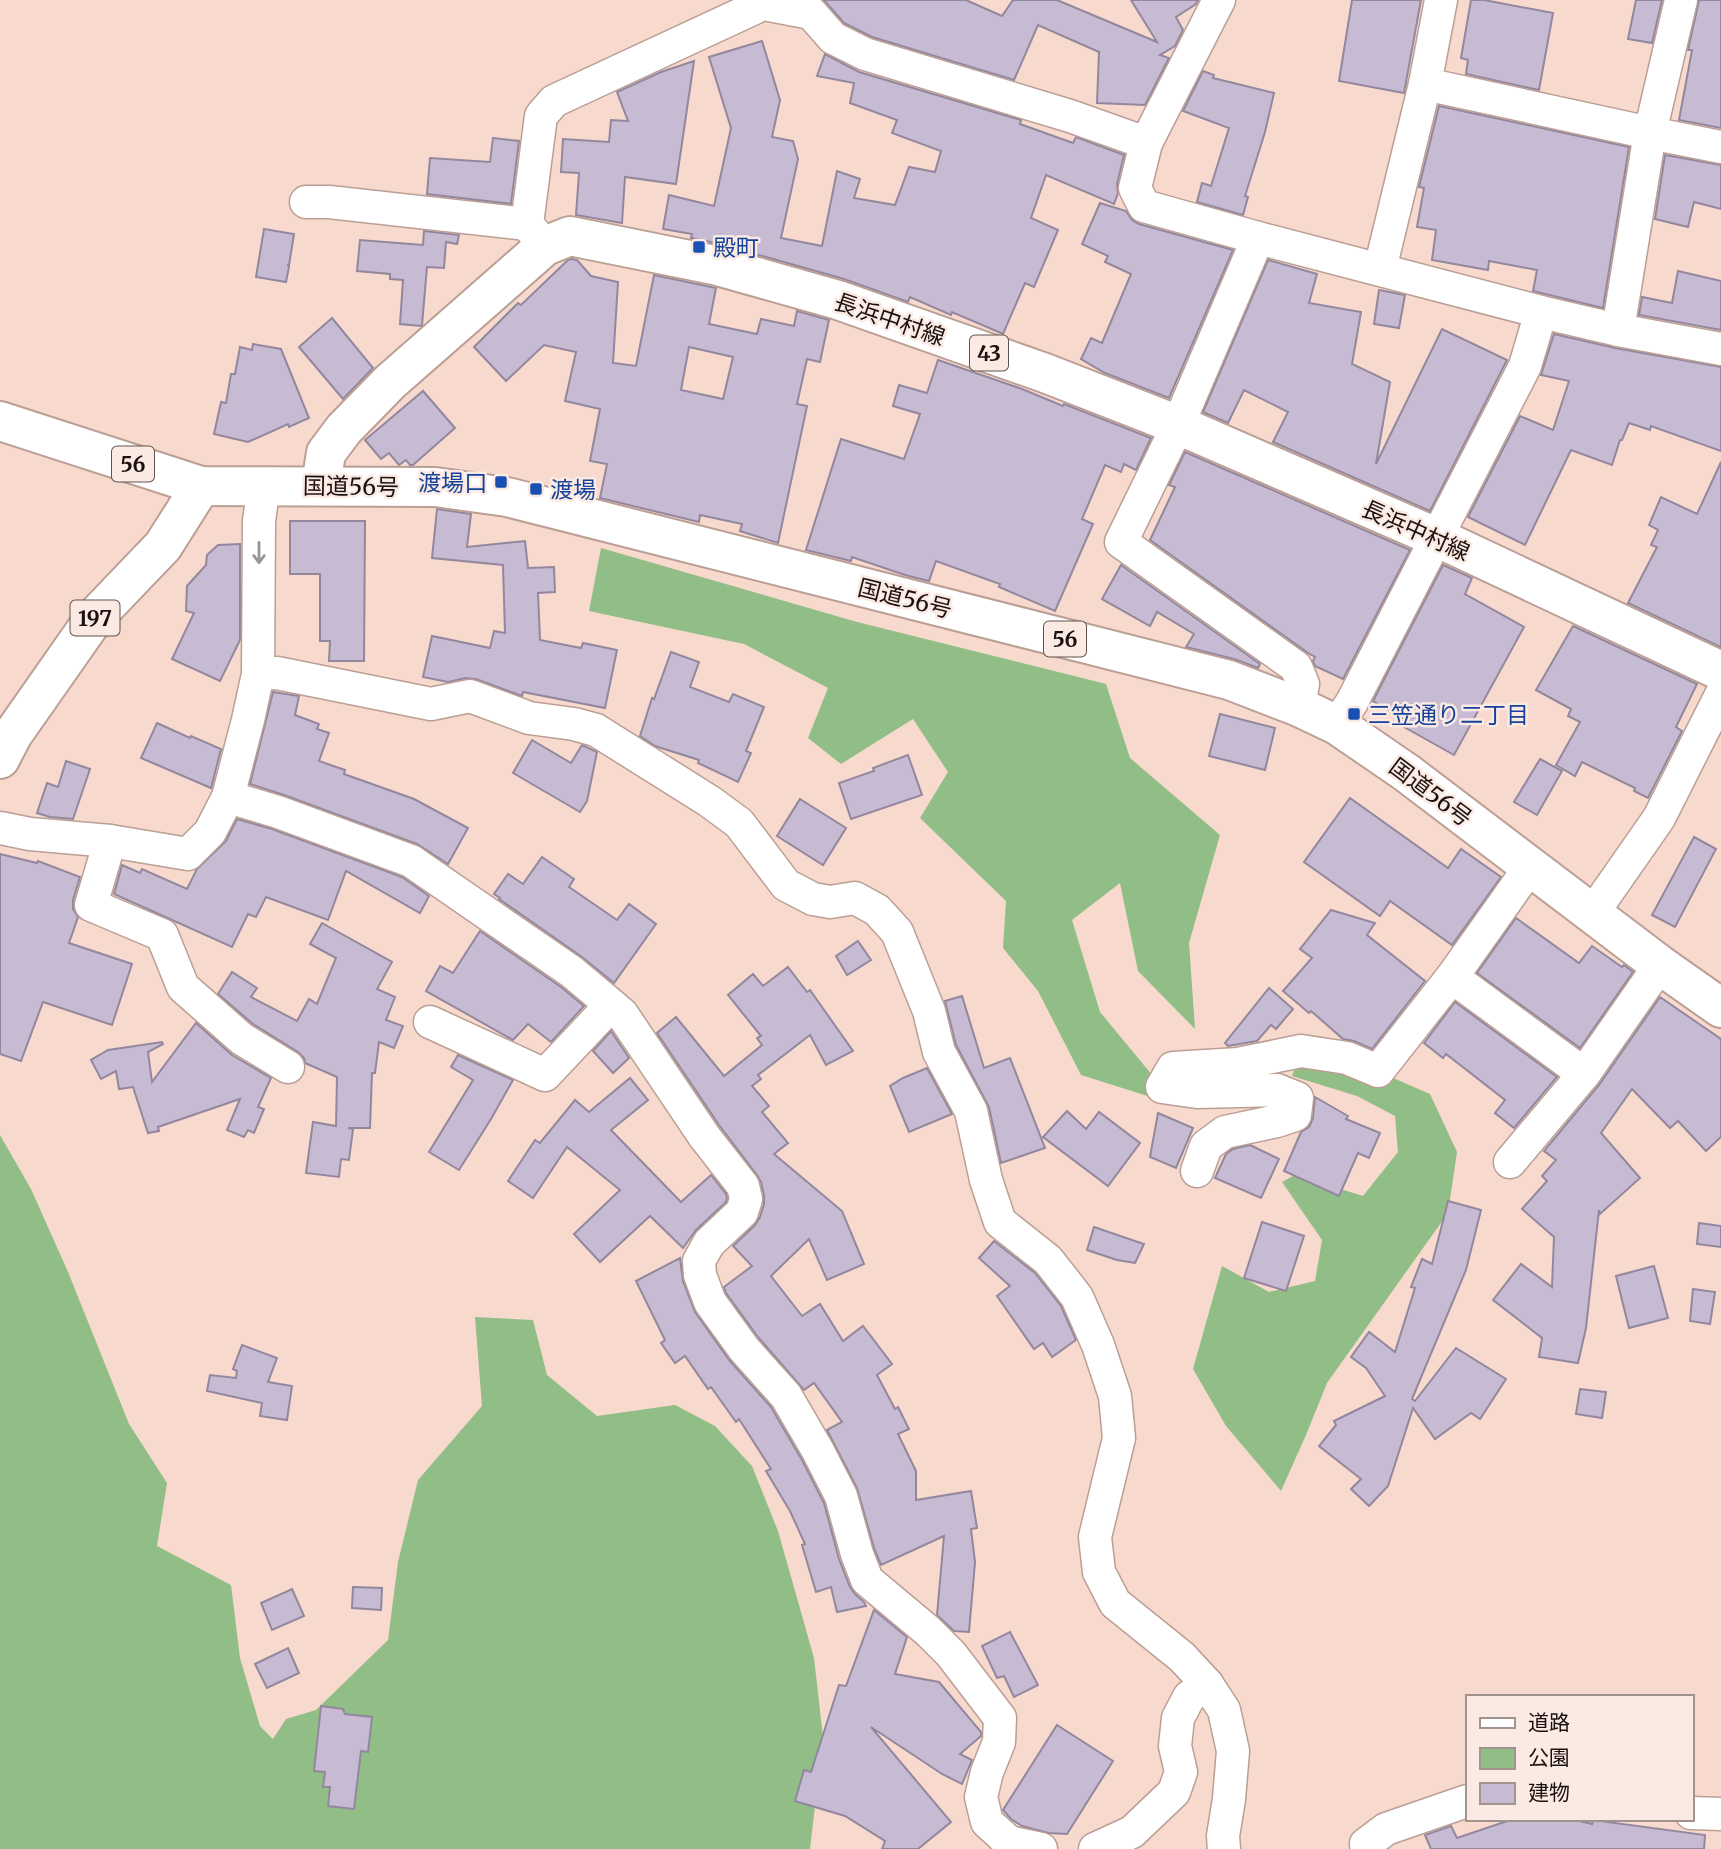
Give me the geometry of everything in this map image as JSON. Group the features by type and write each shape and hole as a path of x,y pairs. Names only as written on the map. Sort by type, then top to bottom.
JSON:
{"main road":[{"name":"長浜中村線","path":"321,485 326,453 344,429 536,235 570,236 714,265 838,300 1045,373 1178,425 1438,538 1721,671"},
{"name":"国道56号","path":"0,421 201,486 435,486 507,497 1229,680 1338,725 1721,1008"},
{"name":"197","path":"0,760 13,734 95,617 163,545 201,486"}],"street":[{"path":"1219,0 1146,143 1135,188 1144,206 1541,312 1618,330 1721,349"},
{"path":"1380,269 1425,84 1441,0"},
{"path":"1618,330 1650,134 1681,0"},
{"path":"306,202 329,202 536,235 541,116 554,101 767,2 811,13 833,38 864,54 1070,116 1146,143"},
{"path":"1425,84 1721,147"},
{"path":"1258,238 1178,425 1121,542 1296,667 1303,684 1299,707"},
{"path":"1338,725 1438,538 1525,366 1541,312"},
{"path":"0,828 188,853 210,832 228,797 258,674 259,522 264,485"},
{"path":"258,674 277,673 431,704 470,696 529,718 596,730 739,823 786,885 813,899 830,902 855,898 877,910 897,933 929,1012 939,1052 971,1111 986,1180 1000,1222 1048,1260 1077,1297 1098,1345 1115,1396 1119,1438 1094,1537 1099,1572 1115,1602 1182,1657 1207,1684 1224,1710 1233,1751 1223,1836 1224,1849"},
{"path":"1592,914 1659,818 1721,695"},
{"path":"228,797 278,812 411,861 572,972 622,1014 704,1136 743,1186 746,1199 742,1212 709,1243 699,1261 700,1275 710,1301 744,1349 786,1396 818,1451 841,1496 867,1580 951,1654 1000,1718 999,1742 981,1797 987,1822 1009,1842 1041,1849"},
{"path":"110,841 91,905 162,935 183,987 242,1039 288,1067"},
{"path":"1197,1171 1206,1146 1225,1132 1295,1115 1297,1098 1277,1090 1196,1092 1162,1087 1172,1068 1238,1064 1301,1051 1348,1058 1378,1071 1452,977 1530,867"},
{"path":"1510,1162 1584,1074 1660,965"},
{"path":"1452,977 1584,1074"},
{"path":"430,1022 545,1075 611,1005"},
{"path":"1095,1849 1132,1832 1174,1792 1181,1772 1175,1745 1178,1718 1189,1697 1207,1684"},
{"path":"1367,1849 1366,1844 1386,1829 1466,1801"},
{"path":"1693,1812 1721,1814"}],"green space":[{"path":"601,548 857,622 1106,684 1130,758 1220,835 1189,943 1195,1029 1138,971 1120,883 1072,920 1100,1012 1162,1087 1154,1098 1081,1075 1038,991 1003,948 1006,901 920,818 948,772 913,719 841,764 808,738 828,688 744,644 589,611"},
{"path":"1301,1051 1347,1058 1430,1094 1457,1152 1448,1213 1327,1383 1281,1491 1226,1426 1193,1369 1222,1266 1269,1292 1315,1281 1322,1240 1282,1182 1295,1175 1363,1196 1398,1152 1395,1116 1357,1096 1292,1076"},
{"path":"0,1135 31,1189 68,1272 129,1424 167,1483 157,1546 231,1585 240,1658 260,1726 273,1739 286,1719 316,1710 388,1640 398,1562 418,1480 482,1406 475,1317 533,1320 547,1375 597,1416 675,1405 715,1426 752,1466 778,1531 814,1658 823,1737 810,1849 0,1849"}],"building":[{"path":"824,0 966,0 1002,16 1013,0 1057,0 1157,42 1131,0 1198,0 1176,17 1183,30 1175,46 1160,55 1169,58 1145,105 1097,103 1099,52 1038,25 1014,80 872,37 844,23"},
{"path":"1352,0 1421,0 1404,93 1339,81"},
{"path":"1471,0 1553,13 1539,90 1466,74 1468,60 1461,58"},
{"path":"1636,0 1662,0 1652,43 1628,39"},
{"path":"1699,0 1721,0 1721,128 1679,120 1692,50 1688,50"},
{"path":"762,41 780,100 772,137 793,141 798,159 781,238 822,246 837,171 860,179 854,198 895,205 909,167 935,172 941,151 892,133 897,120 850,103 854,83 817,76 825,54 859,72 1021,120 1020,124 1073,143 1076,137 1124,155 1114,204 1046,175 1031,218 1058,230 1034,287 1025,283 1003,334 910,297 908,302 844,279 691,238 692,234 663,229 669,195 714,206 731,128 709,57"},
{"path":"694,61 676,184 625,177 622,223 576,215 579,173 561,172 563,139 609,142 611,120 628,121 617,92 661,72"},
{"path":"1203,71 1214,75 1213,78 1274,93 1245,196 1248,197 1243,215 1197,202 1202,183 1211,186 1229,128 1183,111"},
{"path":"1439,106 1629,147 1603,308 1533,291 1537,270 1489,261 1488,270 1432,260 1436,230 1417,227 1424,188 1419,187"},
{"path":"493,138 519,141 511,204 427,194 430,158 490,162"},
{"path":"1665,155 1721,165 1721,209 1694,202 1688,227 1655,219"},
{"path":"1100,203 1126,211 1132,220 1139,224 1233,250 1169,398 1105,373 1081,359 1091,338 1102,343 1131,274 1105,262 1108,256 1082,244"},
{"path":"264,229 294,234 286,282 256,277"},
{"path":"424,231 459,235 457,244 446,242 444,268 427,267 422,325 400,324 403,280 390,279 390,274 357,271 360,240 423,245"},
{"path":"568,260 577,260 591,276 618,282 613,363 636,366 654,275 716,288 709,324 757,334 761,319 794,326 797,311 829,320 820,362 807,359 797,404 807,406 778,543 740,531 742,524 700,515 699,522 600,498 607,464 590,461 600,409 565,401 576,352 544,345 506,381 474,347 518,303 521,305","holes":["689,347 733,357 723,399 681,390"]},
{"path":"1268,260 1317,274 1309,303 1361,312 1352,364 1390,382 1376,464 1442,329 1507,360 1430,511 1273,442 1288,412 1244,390 1228,423 1203,412"},
{"path":"1678,271 1721,281 1721,330 1639,315 1642,297 1672,303"},
{"path":"1379,290 1405,295 1399,328 1374,324"},
{"path":"332,318 373,368 343,399 299,347"},
{"path":"1554,334 1721,367 1721,451 1651,426 1650,430 1629,423 1612,465 1571,450 1525,545 1468,517 1520,416 1553,430 1569,381 1541,375"},
{"path":"253,344 281,349 309,418 289,427 288,424 248,442 214,434 221,402 226,403 231,374 235,374 240,347 252,350"},
{"path":"938,360 1151,438 1136,470 1124,464 1121,472 1105,465 1082,519 1093,524 1055,611 999,587 1000,584 936,561 929,581 852,557 851,561 806,550 841,439 904,459 920,414 893,406 899,385 927,393"},
{"path":"423,391 455,428 413,465 406,460 399,465 389,453 381,459 365,440"},
{"path":"1185,452 1410,550 1343,679 1315,666 1315,657 1150,540 1175,487 1169,485"},
{"path":"1721,462 1721,647 1628,603 1657,547 1651,545 1658,530 1649,525 1661,497 1697,514"},
{"path":"437,509 471,514 467,547 525,541 528,568 554,567 555,592 538,593 540,640 581,648 583,643 617,650 605,708 523,692 522,696 476,679 448,682 423,677 432,636 490,648 494,631 505,633 503,565 432,558"},
{"path":"290,521 365,521 364,661 329,661 330,641 320,641 320,574 290,574"},
{"path":"240,544 240,640 220,681 172,659 194,613 186,611 187,586 206,565 207,555 218,545"},
{"path":"1121,565 1260,664 1258,668 1186,647 1194,634 1157,612 1150,626 1102,599"},
{"path":"1443,565 1472,578 1465,594 1524,627 1454,755 1404,727 1408,721 1373,701"},
{"path":"1573,626 1697,684 1676,727 1682,731 1648,798 1634,791 1635,788 1582,762 1575,776 1556,765 1580,722 1568,716 1571,709 1536,690"},
{"path":"671,652 699,662 690,687 729,702 733,694 764,707 746,751 751,753 738,782 698,763 699,760 655,746 640,736"},
{"path":"273,692 299,696 295,715 319,724 317,729 329,733 319,761 345,770 344,774 414,799 468,828 448,864 417,844 250,784"},
{"path":"1220,714 1275,728 1265,770 1209,756"},
{"path":"157,723 221,749 211,788 141,758"},
{"path":"532,740 571,763 582,745 597,752 587,801 580,812 513,773"},
{"path":"908,755 922,795 851,819 839,783"},
{"path":"1540,759 1562,771 1537,815 1514,802"},
{"path":"66,761 90,769 73,819 37,813 47,783 58,787"},
{"path":"1350,798 1448,868 1461,849 1501,877 1452,945 1390,901 1380,916 1304,862"},
{"path":"800,799 846,828 823,865 777,836"},
{"path":"237,819 272,829 402,877 429,896 420,913 346,871 328,920 266,897 256,917 248,914 232,947 114,894 122,865 140,873 142,869 187,889 197,869 226,841"},
{"path":"1694,837 1716,849 1675,927 1652,915"},
{"path":"0,854 37,863 38,861 80,877 73,900 73,909 78,917 69,943 132,964 112,1025 43,1002 21,1061 0,1054"},
{"path":"542,857 574,879 569,887 617,920 629,904 656,924 614,983 494,894 508,874 523,884"},
{"path":"1331,910 1375,923 1367,935 1425,981 1372,1049 1343,1039 1283,991 1312,958 1300,949"},
{"path":"1516,918 1579,963 1592,946 1633,972 1580,1048 1477,973"},
{"path":"322,923 392,962 377,989 395,997 386,1020 403,1026 394,1048 379,1042 375,1073 372,1073 370,1128 348,1128 353,1129 349,1160 341,1159 339,1177 306,1173 313,1122 336,1126 337,1077 305,1063 298,1052 253,1024 218,994 232,972 257,988 251,997 297,1021 309,999 317,1004 336,958 310,944"},
{"path":"480,931 584,1006 551,1042 528,1024 513,1040 426,991 440,966 453,973"},
{"path":"858,941 871,960 847,975 836,956"},
{"path":"788,967 807,992 810,990 853,1051 826,1065 810,1035 758,1075 761,1079 752,1086 769,1106 762,1112 788,1143 774,1154 842,1211 864,1264 827,1280 809,1239 771,1276 802,1316 820,1304 843,1341 863,1326 892,1364 877,1375 909,1429 898,1434 916,1471 916,1500 971,1491 977,1528 971,1529 975,1562 969,1632 954,1631 937,1615 944,1536 881,1565 857,1488 827,1430 842,1422 814,1383 804,1390 758,1337 724,1287 752,1266 733,1246 760,1217 764,1204 761,1182 657,1033 676,1017 724,1076 762,1045 757,1038 761,1036 728,995 753,974 763,986"},
{"path":"1269,988 1293,1009 1276,1029 1271,1025 1257,1041 1228,1046 1225,1043"},
{"path":"962,996 984,1068 1010,1058 1045,1148 1001,1163 989,1107 956,1045 945,1001"},
{"path":"1660,997 1721,1039 1721,1137 1706,1151 1678,1121 1670,1128 1632,1089 1601,1133 1640,1178 1600,1214 1599,1210 1586,1328 1578,1363 1539,1357 1542,1338 1493,1300 1521,1264 1552,1287 1554,1237 1522,1209 1547,1181 1542,1176 1556,1160 1544,1151 1599,1085"},
{"path":"1455,1002 1557,1077 1514,1128 1495,1113 1505,1100 1446,1054 1443,1058 1424,1043"},
{"path":"196,1023 232,1055 271,1078 258,1107 264,1109 254,1133 248,1130 244,1137 227,1130 240,1099 158,1127 159,1131 148,1133 133,1087 119,1089 116,1071 101,1079 91,1060 108,1050 162,1042 163,1044 148,1052 152,1082"},
{"path":"611,1031 629,1058 613,1073 593,1051"},
{"path":"458,1055 513,1080 459,1170 429,1152 473,1080 451,1067"},
{"path":"927,1068 952,1114 909,1132 890,1086"},
{"path":"630,1078 648,1100 611,1130 681,1202 711,1175 727,1198 696,1230 683,1248 650,1216 600,1262 574,1234 620,1190 567,1147 533,1198 508,1181 535,1140 540,1143 575,1100 589,1112"},
{"path":"1315,1097 1348,1116 1346,1119 1380,1133 1369,1158 1358,1153 1339,1196 1284,1171 1301,1132 1309,1127 1313,1118"},
{"path":"1067,1111 1086,1129 1099,1112 1140,1143 1108,1186 1043,1137"},
{"path":"1158,1113 1193,1128 1176,1168 1150,1157"},
{"path":"1250,1145 1279,1159 1261,1198 1215,1178 1226,1154 1233,1149"},
{"path":"1448,1201 1481,1210 1466,1270 1412,1399 1415,1401 1456,1348 1506,1379 1480,1419 1471,1413 1435,1439 1413,1408 1388,1486 1369,1506 1351,1489 1361,1479 1319,1446 1336,1425 1334,1421 1385,1396 1366,1368 1351,1357 1369,1332 1395,1352 1415,1288 1411,1287 1422,1259 1432,1264"},
{"path":"1262,1222 1304,1236 1286,1291 1244,1278"},
{"path":"1699,1223 1721,1226 1721,1247 1697,1244"},
{"path":"1094,1227 1144,1244 1135,1263 1087,1250"},
{"path":"994,1241 1035,1273 1061,1306 1076,1340 1052,1357 1043,1343 1034,1349 997,1296 1010,1286 979,1258"},
{"path":"680,1258 683,1281 695,1312 730,1361 771,1407 802,1460 824,1503 839,1559 850,1587 866,1606 837,1612 831,1587 816,1592 802,1545 805,1544 790,1511 766,1471 771,1469 739,1419 736,1422 685,1356 675,1363 661,1343 665,1340 636,1281"},
{"path":"1654,1266 1668,1318 1629,1328 1616,1276"},
{"path":"1693,1289 1715,1292 1710,1324 1690,1321"},
{"path":"242,1345 277,1358 268,1382 292,1386 287,1420 260,1416 262,1403 207,1391 210,1375 236,1378 237,1371 233,1369"},
{"path":"1580,1389 1606,1392 1602,1418 1576,1414"},
{"path":"353,1587 382,1588 381,1610 352,1608"},
{"path":"292,1589 304,1616 272,1630 261,1603"},
{"path":"874,1610 907,1637 895,1674 939,1682 981,1732 981,1736 960,1754 972,1760 962,1784 942,1774 871,1727 951,1822 918,1849 882,1849 885,1841 845,1816 795,1801 804,1770 811,1772 839,1685 846,1686"},
{"path":"1010,1632 1038,1685 1014,1697 1004,1676 997,1678 982,1646"},
{"path":"288,1648 299,1673 267,1688 255,1664"},
{"path":"321,1706 343,1709 345,1714 372,1717 368,1752 361,1751 354,1809 328,1806 330,1787 323,1787 325,1772 314,1771"},
{"path":"1057,1725 1113,1761 1067,1834 1048,1833 1022,1826 1003,1810"},
{"path":"1507,1821 1579,1821 1592,1824 1593,1821 1600,1821 1705,1835 1704,1849 1431,1849 1425,1835 1451,1826 1457,1838"}],"place":[{"name":"殿町","path":"699,247"},
{"name":"渡場口","path":"501,482"},
{"name":"渡場","path":"536,489"},
{"name":"三笠通り二丁目","path":"1354,714"}]}
